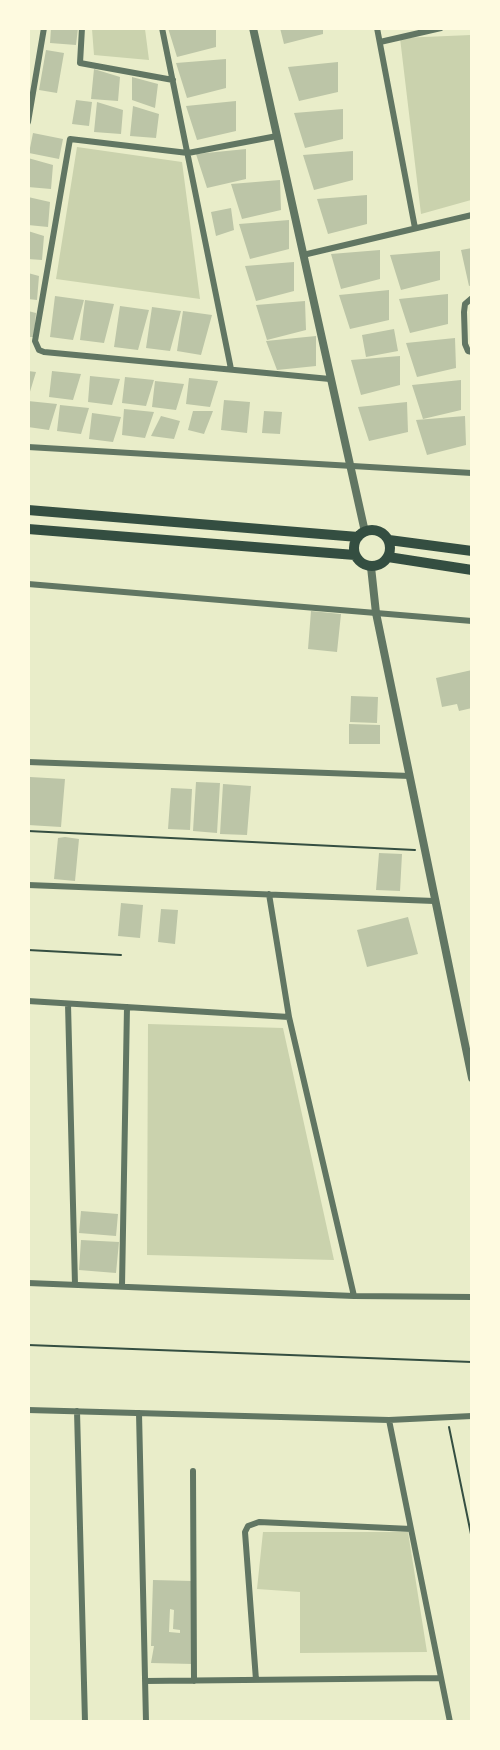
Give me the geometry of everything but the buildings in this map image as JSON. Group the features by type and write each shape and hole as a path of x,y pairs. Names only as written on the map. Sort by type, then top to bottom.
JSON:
{"highway":[{"path":"28,510 361,534 380,531 389,540 471,551"},
{"path":"28,529 355,555 363,564 371,567 380,565 388,557 389,540"},
{"path":"355,555 361,534"},
{"path":"388,557 471,570"}],"street":[{"path":"28,122 44,28"},
{"path":"82,28 80,63 173,80"},
{"path":"162,28 231,369"},
{"path":"253,28 330,379 361,534"},
{"path":"376,28 415,228"},
{"path":"380,42 441,28"},
{"path":"277,136 188,153 70,139 35,341 39,350 44,352 330,379"},
{"path":"303,255 471,215"},
{"path":"471,298 465,304 464,312 465,344 471,352"},
{"path":"28,447 471,473"},
{"path":"371,567 376,613 471,1073"},
{"path":"28,584 471,621"},
{"path":"28,762 410,776"},
{"path":"28,885 434,901"},
{"path":"269,894 289,1017 354,1296"},
{"path":"28,1001 289,1017"},
{"path":"68,1004 75,1285"},
{"path":"122,1286 127,1007"},
{"path":"28,1283 354,1296 471,1298"},
{"path":"28,1410 389,1420 471,1416"},
{"path":"77,1411 85,1722"},
{"path":"139,1413 146,1722"},
{"path":"389,1420 450,1722"},
{"path":"193,1471 194,1681"},
{"path":"256,1680 245,1532 248,1526 259,1522 411,1528"},
{"path":"145,1681 441,1678"}],"path":[{"path":"28,831 424,850"},
{"path":"28,950 121,956"},
{"path":"28,1345 471,1362"},
{"path":"447,1417 471,1539"}],"green space":[{"path":"92,29 145,29 149,60 94,55"},
{"path":"471,35 471,200 421,214 400,38"},
{"path":"77,147 182,162 200,299 56,279"},
{"path":"148,1024 283,1028 334,1260 147,1255"},
{"path":"263,1532 408,1532 427,1652 300,1653 300,1592 257,1589"}]}
